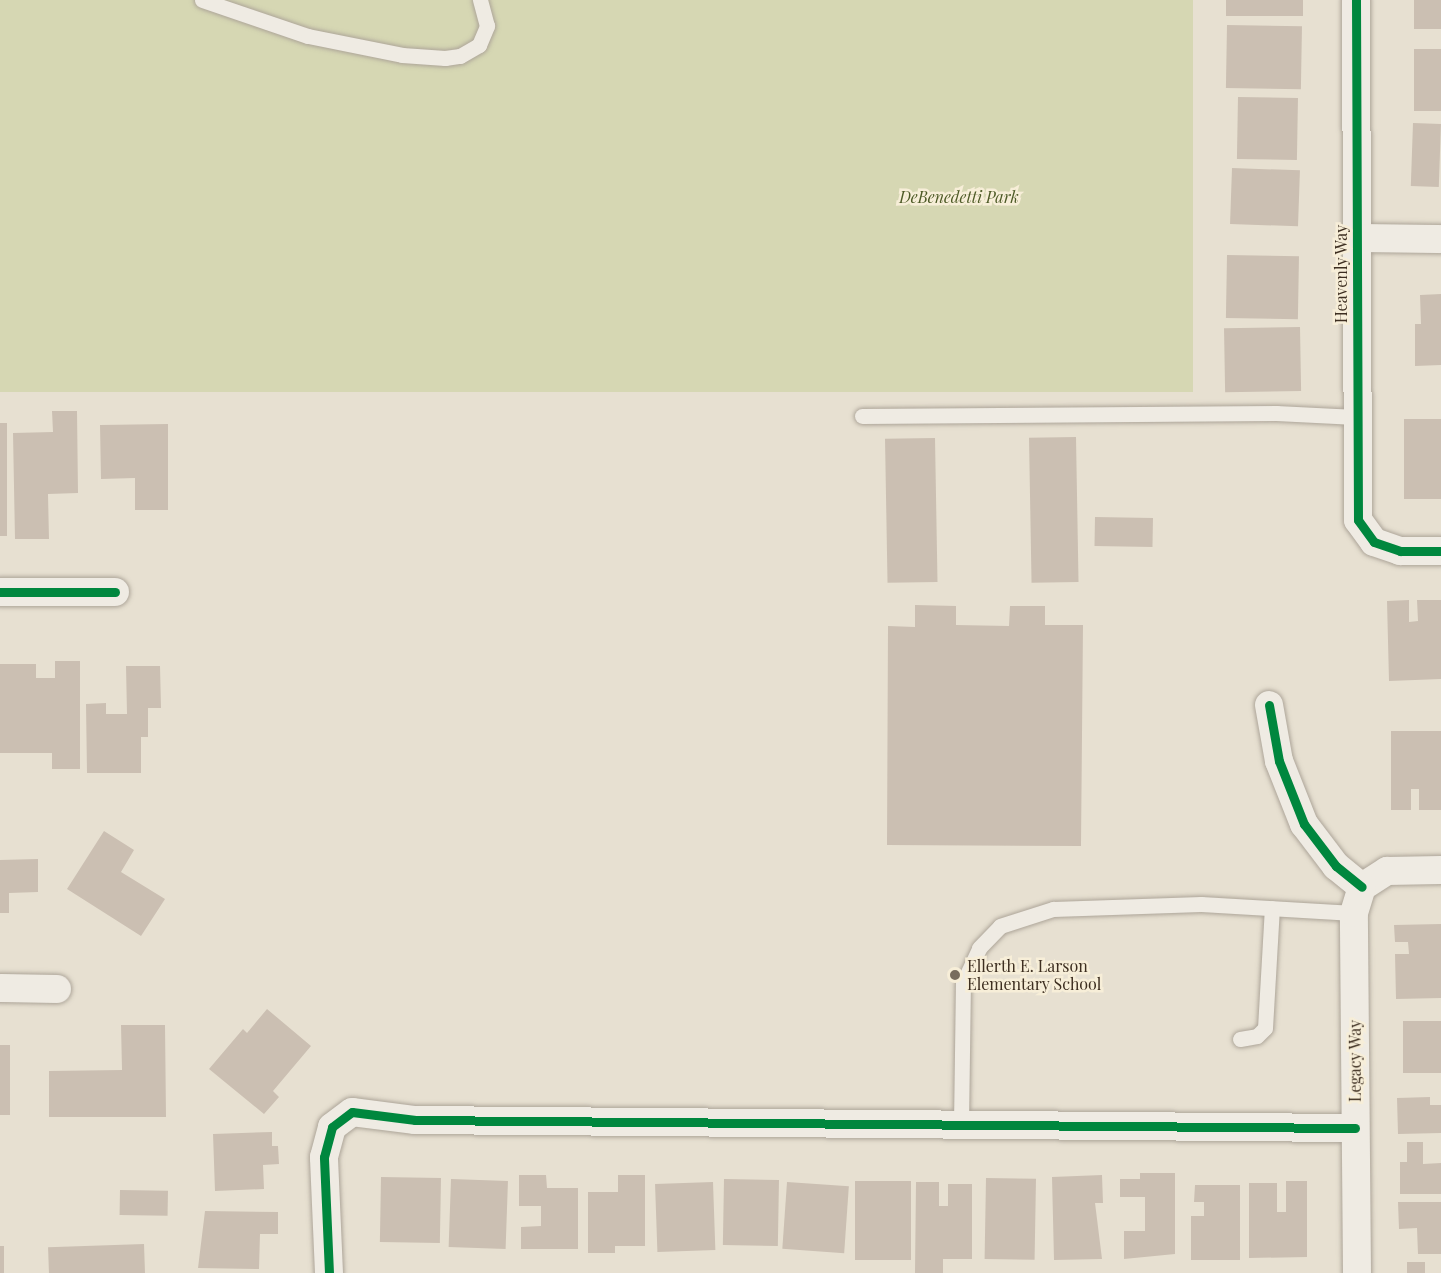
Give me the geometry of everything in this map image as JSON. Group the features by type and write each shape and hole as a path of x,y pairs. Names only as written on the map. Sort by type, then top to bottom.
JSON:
{"street":[{"name":"Heavenly Way","path":"1356,0 1358,520 1374,542 1400,551 1441,551"},
{"path":"1357,238 1441,239"},
{"path":"0,592 115,592"},
{"path":"1269,705 1279,761 1304,824 1358,900 1388,871 1441,870"},
{"name":"Legacy Way","path":"1357,1273 1355,1128 1358,900"},
{"path":"0,988 57,988"},
{"path":"329,1273 324,1157 332,1127 352,1112 415,1120 1355,1128"}],"lane":[{"path":"202,0 309,36 402,55 446,58 460,56 479,45 488,26 480,0"},
{"path":"862,416 1208,414 1356,417"},
{"path":"961,1124 963,983 979,948 1000,926 1053,909 1201,904 1272,908 1358,900"},
{"path":"1240,1039 1257,1036 1265,1028 1272,908"}],"green space":[{"name":"DeBenedetti Park","path":"0,0 1193,0 1193,392 0,392"}],"building":[{"path":"1226,0 1303,0 1303,16 1226,16"},
{"path":"1414,0 1441,0 1441,29 1414,29"},
{"path":"1227,25 1302,26 1301,89 1226,88"},
{"path":"1414,49 1441,49 1441,111 1414,111"},
{"path":"1238,97 1298,98 1297,160 1237,159"},
{"path":"1413,123 1441,124 1439,187 1411,186"},
{"path":"1232,168 1300,170 1298,226 1230,224"},
{"path":"1227,255 1299,256 1298,319 1226,318"},
{"path":"1441,294 1441,365 1415,366 1415,324 1421,324 1420,295"},
{"path":"1300,327 1301,391 1225,392 1224,328"},
{"path":"52,411 77,411 78,493 48,494 49,539 15,539 13,433 53,432"},
{"path":"1404,419 1441,419 1441,499 1404,499"},
{"path":"0,423 7,423 7,536 0,536"},
{"path":"168,424 168,510 135,510 135,478 101,479 100,425"},
{"path":"1076,437 1079,582 1032,583 1029,438"},
{"path":"935,438 938,582 888,583 885,439"},
{"path":"1095,517 1153,518 1152,547 1094,546"},
{"path":"1409,600 1409,622 1418,621 1417,600 1441,600 1441,679 1389,681 1387,601"},
{"path":"915,605 956,606 956,625 1009,626 1010,606 1045,606 1045,625 1083,625 1081,846 887,845 888,626 915,627"},
{"path":"55,661 80,661 80,769 52,769 52,753 0,753 0,664 36,664 36,678 55,678"},
{"path":"126,666 160,666 161,708 148,708 148,737 141,737 141,773 87,773 86,704 106,703 106,714 127,714"},
{"path":"1391,731 1441,731 1441,810 1419,810 1419,789 1411,789 1411,810 1391,810"},
{"path":"104,831 134,850 121,872 165,899 141,936 67,889"},
{"path":"38,859 38,892 9,893 9,913 0,913 0,860"},
{"path":"1441,924 1441,998 1396,999 1395,954 1409,954 1408,942 1395,942 1394,925"},
{"path":"267,1009 311,1046 273,1091 279,1097 264,1114 209,1069 243,1029 247,1033"},
{"path":"1403,1021 1441,1021 1441,1073 1403,1073"},
{"path":"121,1025 165,1025 166,1117 49,1117 49,1071 122,1070"},
{"path":"0,1045 10,1045 10,1115 0,1115"},
{"path":"1430,1097 1430,1105 1441,1105 1441,1133 1398,1134 1397,1098"},
{"path":"272,1132 272,1146 278,1146 279,1164 263,1165 264,1189 215,1191 213,1134"},
{"path":"1407,1142 1423,1142 1423,1164 1441,1163 1441,1194 1400,1194 1400,1162 1407,1162"},
{"path":"1140,1173 1175,1173 1175,1254 1124,1259 1124,1231 1145,1231 1145,1197 1120,1197 1120,1179 1140,1179"},
{"path":"519,1175 546,1175 547,1188 578,1188 578,1249 521,1249 521,1227 541,1226 541,1206 519,1206"},
{"path":"618,1175 645,1175 645,1246 615,1246 615,1253 588,1253 588,1192 618,1192"},
{"path":"1102,1175 1103,1203 1095,1203 1102,1259 1054,1260 1052,1177"},
{"path":"381,1177 441,1178 440,1243 380,1242"},
{"path":"986,1178 1036,1179 1035,1260 985,1259"},
{"path":"451,1179 508,1181 506,1249 449,1247"},
{"path":"724,1179 779,1180 778,1246 723,1245"},
{"path":"855,1181 911,1181 911,1260 855,1260"},
{"path":"1286,1181 1307,1181 1307,1257 1249,1258 1249,1183 1277,1183 1277,1212 1286,1212"},
{"path":"713,1182 715,1250 657,1252 655,1184"},
{"path":"787,1182 849,1186 844,1253 782,1249"},
{"path":"916,1182 939,1182 939,1206 948,1206 948,1184 972,1184 972,1259 943,1259 943,1273 915,1273"},
{"path":"1195,1185 1240,1185 1240,1260 1191,1260 1191,1216 1204,1216 1204,1202 1194,1202"},
{"path":"120,1190 168,1191 168,1216 120,1215"},
{"path":"1398,1202 1441,1202 1441,1254 1418,1254 1417,1228 1399,1229"},
{"path":"205,1211 278,1212 278,1234 260,1234 259,1269 198,1268"},
{"path":"144,1244 145,1273 49,1273 48,1247"},
{"path":"0,1246 4,1246 4,1273 0,1273"},
{"path":"1407,1262 1425,1262 1425,1273 1407,1273"}],"cycle path":[{"path":"1356,0 1358,520 1374,542 1400,551 1441,551"},
{"path":"0,592 115,592"},
{"path":"1269,705 1279,761 1304,824 1336,866 1362,887"},
{"path":"329,1273 324,1157 332,1127 352,1112 415,1120 1355,1128"}],"place":[{"name":"Ellerth E. Larson Elementary School","path":"955,975"}]}
